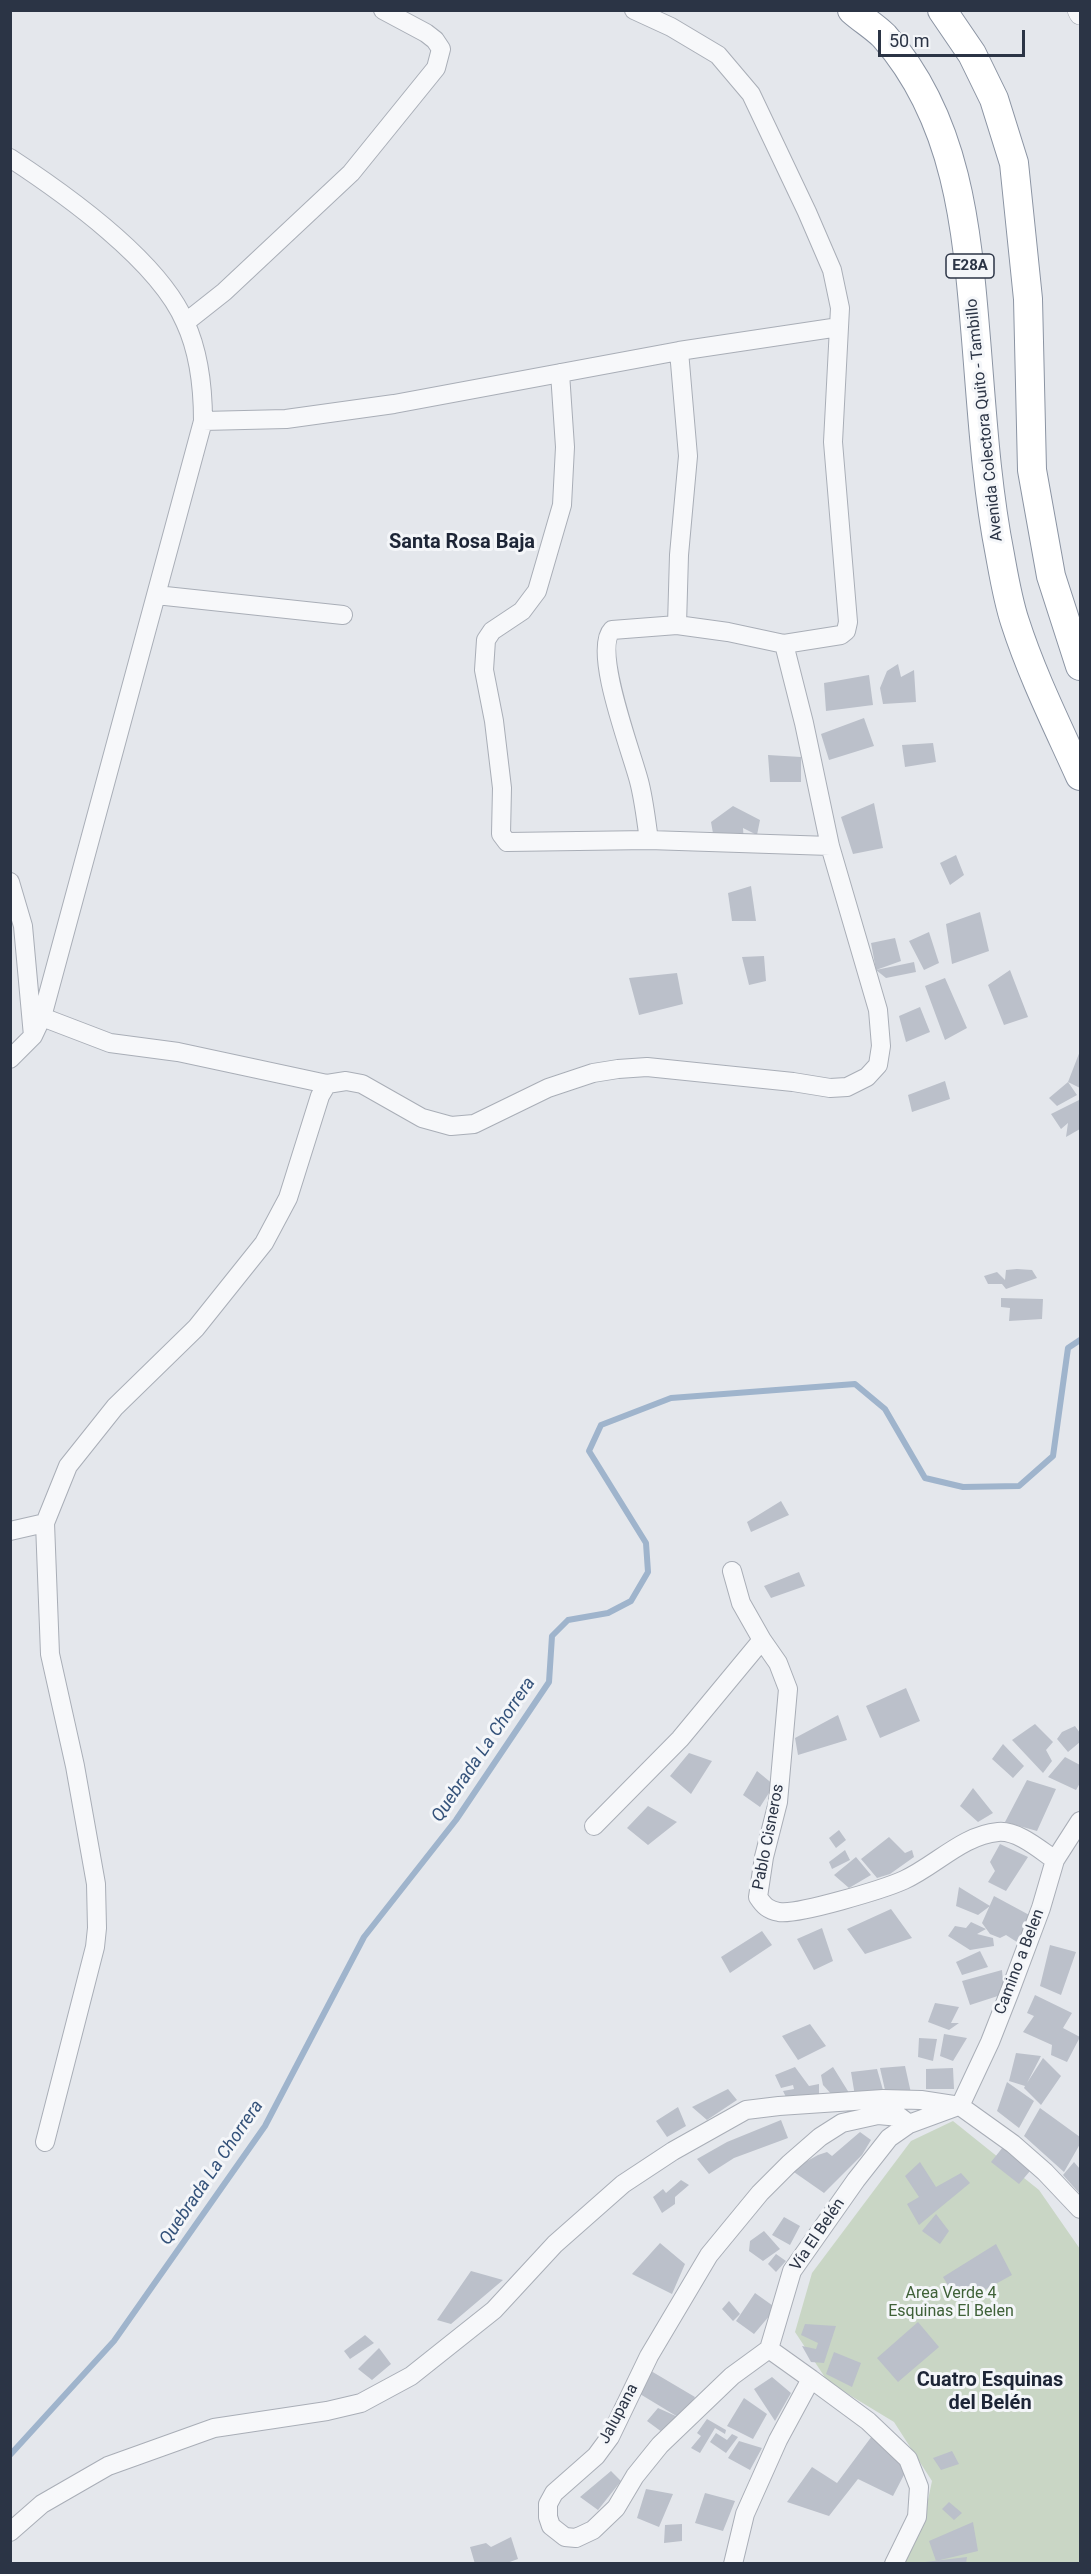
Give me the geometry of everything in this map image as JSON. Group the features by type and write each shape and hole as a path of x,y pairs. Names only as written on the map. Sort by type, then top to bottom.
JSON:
{"highway":[{"name":"Avenida Colectora Quito - Tambillo","path":"852,10 883,35 909,68 936,123 956,176 968,249 985,453 999,554 1014,620 1041,690 1080,776"},
{"path":"942,10 972,54 994,99 1014,163 1028,299 1032,470 1051,576 1080,666"}],"street":[{"path":"186,322 224,292 351,173 436,68 441,49 435,40 383,10"},
{"path":"634,10 671,27 718,55 751,94 832,270 840,308 833,442 844,560 846,631 841,635 784,644 728,632 677,626 612,630 607,635 605,646 623,732 639,781 649,840"},
{"path":"10,158 112,235 146,266 168,292 186,322 200,371 203,421 42,1017 33,1036 10,1059"},
{"path":"203,421 286,419 394,404 679,351 839,327"},
{"path":"677,626 679,555 688,456 679,351"},
{"path":"560,373 565,447 562,505 537,591 522,610 492,631 486,640 484,670 494,721 501,777 501,834 507,842 649,840 830,846"},
{"path":"156,595 343,615"},
{"path":"42,1017 110,1043 178,1052 327,1084 346,1081 362,1083 422,1119 451,1126 474,1124 548,1088 593,1073 618,1069 646,1067 830,1088 847,1087 867,1077 878,1065 881,1046 878,1010 830,846 804,723 784,644"},
{"path":"10,882 23,926 33,1036"},
{"path":"45,2142 95,1947 97,1928 96,1884 75,1766 50,1654 45,1523 68,1466 116,1407 196,1328 264,1243 288,1198 320,1096 327,1084"},
{"path":"10,1531 45,1523"},
{"name":"Pablo Cisneros","path":"732,1571 741,1603 778,1663 788,1689 778,1802 764,1857 758,1897 765,1907 782,1912 864,1894 904,1880 970,1840 996,1832 1007,1832 1034,1845 1054,1860"},
{"path":"594,1826 680,1739 762,1640"},
{"name":"Camino a Belen","path":"960,2106 990,2042 1010,1991 1041,1908 1054,1860 1080,1821"},
{"path":"10,2532 42,2504 108,2466 214,2428 327,2411 361,2403 411,2376 494,2310 555,2244 623,2184 673,2151 746,2110 883,2099 921,2100 960,2106 1013,2144 1045,2172 1080,2209"},
{"name":"Vía El Belén","path":"769,2349 792,2271 823,2225 889,2138 909,2124 960,2106"},
{"name":"Jalupana","path":"769,2349 732,2376 660,2445 635,2476 616,2508 593,2530 576,2538 566,2537 551,2526 548,2504 554,2493 596,2456 610,2437 648,2356 709,2255 760,2193 820,2137 842,2123 878,2115 900,2117 909,2124"},
{"path":"769,2349 868,2421 908,2459 919,2487 917,2517 894,2564"},
{"path":"733,2564 745,2514 778,2440 811,2379"}],"green space":[{"name":"Area Verde 4 Esquinas El Belen","path":"953,2121 1039,2190 1080,2249 1080,2563 899,2563 925,2514 932,2481 894,2422 828,2382 795,2332 812,2273 911,2141"}],"building":[{"path":"898,664 901,677 914,670 916,702 883,704 880,688 887,671"},
{"path":"869,675 873,705 826,711 824,683"},
{"path":"864,718 874,746 829,760 821,734"},
{"path":"933,743 936,762 905,767 902,745"},
{"path":"768,755 801,757 801,782 770,782"},
{"path":"874,803 883,848 853,854 841,817"},
{"path":"733,806 760,820 757,835 743,828 744,844 714,839 711,822"},
{"path":"956,855 964,875 950,885 940,863"},
{"path":"751,886 756,921 732,921 728,893"},
{"path":"980,912 989,951 952,964 946,924"},
{"path":"929,932 939,963 924,970 909,941"},
{"path":"895,938 901,961 876,970 871,943"},
{"path":"764,956 766,981 749,985 742,957"},
{"path":"914,962 916,972 886,978 876,970"},
{"path":"1010,970 1028,1017 1004,1025 988,985"},
{"path":"677,973 683,1004 639,1015 629,978"},
{"path":"945,978 967,1028 945,1040 925,986"},
{"path":"920,1007 930,1032 906,1042 899,1016"},
{"path":"1080,1051 1080,1088 1068,1082"},
{"path":"945,1081 950,1099 912,1112 908,1095"},
{"path":"1068,1082 1077,1095 1057,1106 1049,1098"},
{"path":"1079,1100 1080,1129 1066,1137 1068,1123 1061,1129 1051,1114"},
{"path":"1006,1270 1032,1270 1037,1278 1006,1289 1002,1284 988,1284 984,1276 997,1272 1005,1280"},
{"path":"1001,1298 1043,1299 1042,1319 1009,1321 1010,1308 1001,1307"},
{"path":"781,1501 789,1515 751,1532 747,1522"},
{"path":"799,1572 805,1586 771,1598 764,1586"},
{"path":"906,1688 920,1721 880,1738 866,1706"},
{"path":"838,1715 847,1740 798,1755 795,1738"},
{"path":"1035,1724 1053,1742 1046,1750 1052,1761 1043,1773 1012,1740"},
{"path":"1075,1726 1080,1733 1080,1742 1068,1752 1057,1739 1062,1732"},
{"path":"1003,1744 1024,1766 1013,1778 992,1759"},
{"path":"689,1753 712,1761 691,1794 670,1776"},
{"path":"1065,1757 1080,1765 1080,1783 1076,1790 1048,1777"},
{"path":"757,1771 774,1785 760,1807 743,1795"},
{"path":"1027,1780 1056,1789 1037,1831 1005,1822"},
{"path":"973,1788 993,1813 978,1822 960,1806"},
{"path":"648,1806 677,1822 648,1845 627,1828"},
{"path":"839,1830 846,1840 836,1848 829,1838"},
{"path":"889,1837 905,1853 912,1850 914,1857 890,1874 877,1878 861,1859"},
{"path":"1000,1844 1028,1857 1006,1891 988,1882 995,1871 990,1862"},
{"path":"845,1850 850,1860 832,1869 829,1862"},
{"path":"856,1857 871,1875 849,1888 834,1875"},
{"path":"959,1887 990,1906 978,1915 956,1906"},
{"path":"994,1896 1033,1917 1020,1944 1006,1935 1000,1938 990,1934 982,1923"},
{"path":"891,1909 912,1938 865,1954 847,1929"},
{"path":"971,1922 986,1929 977,1934 993,1938 994,1946 970,1950 948,1936 955,1926 966,1928"},
{"path":"822,1928 833,1961 814,1970 797,1939"},
{"path":"762,1931 772,1945 730,1973 721,1957"},
{"path":"1050,1945 1076,1952 1061,1995 1040,1986"},
{"path":"980,1951 988,1967 962,1975 956,1962"},
{"path":"1002,1970 1004,1994 970,2005 962,1981"},
{"path":"1035,1995 1072,2013 1063,2028 1080,2037 1067,2062 1051,2055 1052,2045 1023,2032 1034,2016 1027,2013"},
{"path":"935,2003 959,2007 951,2023 959,2023 949,2030 928,2022"},
{"path":"810,2024 826,2046 798,2060 782,2036"},
{"path":"944,2034 967,2038 953,2061 940,2056"},
{"path":"919,2038 937,2039 933,2061 918,2057"},
{"path":"1016,2053 1041,2056 1027,2083 1043,2058 1061,2076 1041,2105 1024,2088 1025,2086 1009,2081"},
{"path":"905,2066 911,2093 885,2090 880,2068"},
{"path":"795,2067 809,2086 819,2084 819,2097 789,2103 783,2091 794,2089 793,2085 781,2088 775,2075"},
{"path":"833,2067 851,2096 835,2098 823,2085 821,2075"},
{"path":"953,2068 954,2089 926,2089 926,2069"},
{"path":"877,2069 883,2090 855,2096 851,2072"},
{"path":"1007,2082 1034,2101 1019,2128 997,2111"},
{"path":"728,2089 737,2100 707,2120 692,2107"},
{"path":"678,2107 686,2126 667,2137 656,2121"},
{"path":"1040,2108 1080,2137 1080,2144 1064,2172 1024,2136"},
{"path":"781,2120 788,2138 734,2158 709,2174 697,2159 727,2142"},
{"path":"860,2132 871,2140 862,2155 824,2193 791,2170 818,2155 827,2152 832,2156"},
{"path":"1003,2147 1030,2171 1019,2184 991,2162"},
{"path":"920,2162 936,2187 961,2173 970,2183 919,2225 907,2204 919,2197 905,2176"},
{"path":"1074,2162 1080,2169 1080,2194 1063,2175"},
{"path":"681,2180 689,2185 675,2197 675,2204 662,2213 653,2197 663,2189 666,2193"},
{"path":"936,2214 949,2231 940,2244 922,2231"},
{"path":"784,2217 800,2226 790,2245 772,2235"},
{"path":"764,2231 780,2249 763,2261 749,2251 750,2241"},
{"path":"660,2243 685,2264 672,2294 632,2274"},
{"path":"996,2244 1012,2275 959,2304 943,2277"},
{"path":"776,2254 786,2261 776,2272 768,2264"},
{"path":"471,2271 503,2280 451,2324 437,2320"},
{"path":"755,2293 776,2308 754,2334 736,2321"},
{"path":"729,2301 740,2314 733,2321 722,2309"},
{"path":"918,2322 939,2347 898,2382 877,2358"},
{"path":"805,2324 836,2326 824,2363 811,2362 802,2346 816,2349 818,2343 801,2335"},
{"path":"365,2335 374,2343 350,2359 344,2351"},
{"path":"379,2348 391,2364 372,2380 358,2369"},
{"path":"834,2352 861,2363 852,2387 826,2374"},
{"path":"651,2371 695,2397 681,2420 666,2435 647,2421 658,2408 678,2417 640,2394"},
{"path":"772,2377 791,2393 775,2421 754,2389"},
{"path":"744,2398 767,2414 753,2439 727,2426"},
{"path":"707,2419 726,2430 725,2434 715,2428 700,2453 691,2448 701,2436 697,2433"},
{"path":"716,2433 727,2440 732,2434 738,2437 726,2453 710,2442"},
{"path":"872,2436 907,2469 893,2496 858,2479 829,2516 787,2502 812,2467 837,2483"},
{"path":"739,2441 762,2448 750,2470 728,2458"},
{"path":"952,2451 959,2464 941,2470 933,2458"},
{"path":"611,2471 621,2481 598,2510 580,2497"},
{"path":"646,2489 673,2494 659,2527 637,2518"},
{"path":"705,2493 735,2501 723,2531 695,2523"},
{"path":"949,2502 962,2513 954,2520 942,2509"},
{"path":"973,2522 978,2551 936,2561 929,2541"},
{"path":"682,2524 682,2541 664,2543 665,2525"},
{"path":"511,2537 518,2559 504,2564 475,2564 470,2547 486,2543 491,2547"},
{"path":"967,2557 966,2564 925,2564 925,2562"}],"waterway":[{"name":"Quebrada La Chorrera","path":"10,2455 114,2341 265,2126 364,1937 456,1820 549,1682 552,1636 568,1620 608,1613 631,1601 648,1572 646,1543 589,1451 601,1425 671,1398 855,1384 885,1409 925,1478 963,1487 1019,1486 1053,1456 1068,1348 1080,1340"}],"district":[{"name":"Santa Rosa Baja","path":"462,543"},
{"name":"Cuatro Esquinas del Belén","path":"990,2392"}]}
